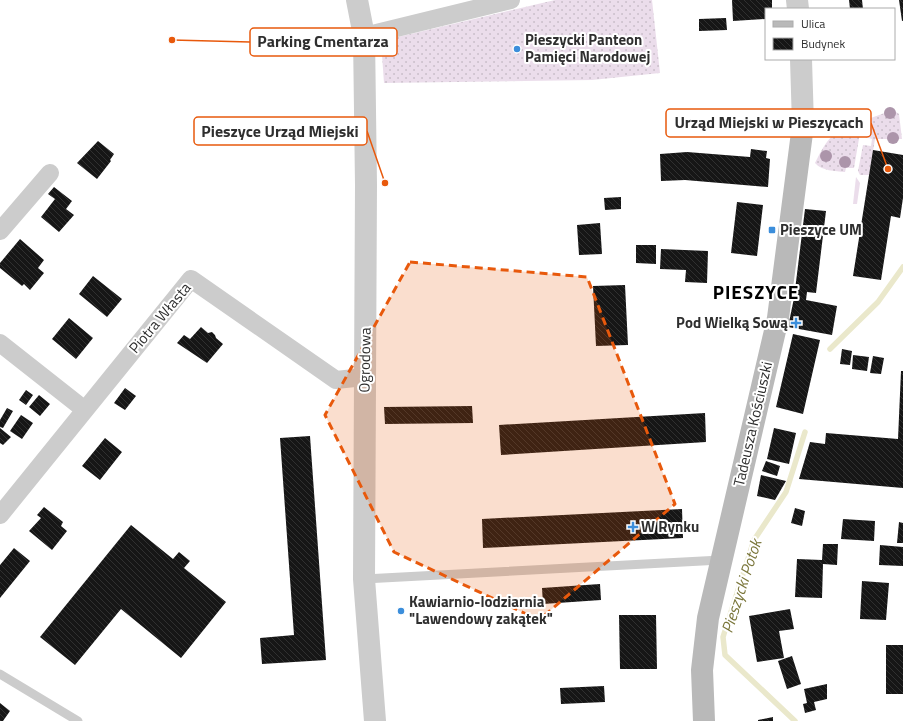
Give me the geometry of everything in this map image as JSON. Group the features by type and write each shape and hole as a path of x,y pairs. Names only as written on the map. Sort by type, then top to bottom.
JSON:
{"main road":[{"name":"Tadeusza Kościuszki","path":"704,721 702,670 708,618 778,318 803,125"}],"street":[{"name":"Ogrodowa","path":"357,0 364,36 366,225 364,579 375,721"},
{"path":"364,36 511,0"},
{"path":"801,60 803,125"},
{"path":"0,231 50,173"},
{"name":"Piotra Własta","path":"0,516 191,279 336,380 364,377"},
{"path":"0,343 85,410"}],"lane":[{"path":"364,579 721,560"},
{"path":"0,674 78,721"}],"highlighted area":[{"path":"410,262 587,277 675,504 539,620 394,552 325,415"}],"shaded area":[{"path":"555,0 652,0 660,73 592,80 384,83 381,41"},
{"path":"893,110 899,114 902,139 875,139 869,175 860,175 858,171 863,145 871,146 872,139 865,137 868,119"},
{"path":"862,121 854,168 846,168 845,172 833,171 821,168 815,163 823,147 832,136 845,127"},
{"path":"856,177 860,183 857,204 853,204"}],"building":[{"path":"732,0 772,0 772,8 765,8 765,19 733,21"},
{"path":"849,0 862,0 863,8 850,8"},
{"path":"899,0 903,0 903,21 902,21"},
{"path":"726,18 727,30 699,31 699,19"},
{"path":"98,141 114,154 110,160 111,161 97,179 77,163"},
{"path":"751,149 767,151 766,158 770,159 768,187 685,180 661,181 660,154 687,152 750,157"},
{"path":"873,150 903,155 903,198 900,218 891,216 881,280 853,276"},
{"path":"54,187 72,201 66,209 74,215 59,232 41,217 55,199 48,194"},
{"path":"621,197 621,209 605,210 604,198"},
{"path":"737,202 763,205 757,256 731,253"},
{"path":"805,209 826,211 816,293 807,292 806,300 837,306 832,335 788,327 794,298"},
{"path":"600,223 602,254 579,255 577,225"},
{"path":"20,239 44,260 38,268 44,273 30,290 24,284 22,286 0,268 0,263"},
{"path":"636,245 656,245 656,264 636,263"},
{"path":"661,249 708,251 707,283 685,282 686,270 660,269"},
{"path":"93,276 122,299 107,317 79,294"},
{"path":"625,285 628,345 596,346 593,286"},
{"path":"69,318 93,338 76,359 52,339"},
{"path":"201,327 208,333 212,332 223,344 207,363 177,343 184,335 190,339"},
{"path":"793,334 820,340 803,414 776,407"},
{"path":"842,349 852,351 850,365 840,364"},
{"path":"853,355 869,357 867,371 852,369"},
{"path":"873,356 884,358 881,374 870,373"},
{"path":"901,371 903,371 903,488 799,479 810,442 825,444 826,433 898,439"},
{"path":"125,388 136,396 125,410 114,403"},
{"path":"26,390 33,395 26,405 19,400"},
{"path":"39,395 50,404 40,416 29,407"},
{"path":"472,406 473,423 385,424 384,407"},
{"path":"7,408 13,411 3,428 0,427 0,420"},
{"path":"705,413 706,442 501,455 499,425"},
{"path":"21,415 33,423 22,439 10,431"},
{"path":"0,428 11,437 3,445 0,443"},
{"path":"774,428 796,433 789,464 767,459"},
{"path":"310,436 326,660 262,664 260,638 294,635 280,438"},
{"path":"105,438 122,452 100,480 82,466"},
{"path":"766,461 780,466 777,476 762,471"},
{"path":"761,475 786,481 775,500 757,496"},
{"path":"44,507 63,522 61,526 67,531 52,550 29,531 41,518 37,515"},
{"path":"795,508 805,511 802,526 791,523"},
{"path":"682,509 683,538 483,548 482,519"},
{"path":"843,519 875,521 874,541 841,539"},
{"path":"899,522 903,523 903,543 897,543"},
{"path":"131,525 173,559 179,552 190,561 184,568 226,602 181,658 121,609 75,665 40,637"},
{"path":"823,544 838,544 837,565 823,564 822,598 795,597 797,559 822,560"},
{"path":"880,545 903,547 903,566 879,565"},
{"path":"14,548 30,561 0,598 0,565"},
{"path":"862,581 889,583 886,620 860,619"},
{"path":"600,584 601,600 543,604 542,588"},
{"path":"790,609 794,629 779,631 784,658 757,662 749,616"},
{"path":"619,615 656,615 657,669 620,669"},
{"path":"886,645 903,645 903,694 886,694"},
{"path":"792,656 801,684 787,689 778,661"},
{"path":"827,684 827,699 814,702 816,710 805,713 803,704 807,703 804,689"},
{"path":"604,686 605,702 561,704 560,688"},
{"path":"0,703 10,711 3,721 0,721"},
{"path":"773,717 773,721 758,721 758,720"}],"waterway":[{"name":"Pieszycki Potok","path":"830,349 878,302 903,267"},
{"name":"Pieszycki Potok","path":"795,721 725,655 723,637 754,540 786,492 805,432"}],"place":[{"name":"Parking Cmentarza","path":"172,40"},
{"name":"Pieszycki Panteon Pamięci Narodowej","path":"517,49"},
{"name":"Urząd Miejski w Pieszycach","path":"888,169"},
{"name":"Pieszyce Urząd Miejski","path":"385,183"},
{"name":"Pieszyce UM","path":"772,230"},
{"name":"Pod Wielką Sową","path":"796,323"},
{"name":"W Rynku","path":"633,527"},
{"name":"Kawiarnio-lodziarnia \"Lawendowy zakątek\"","path":"401,611"}],"district":[{"name":"PIESZYCE","path":"756,292"}]}
